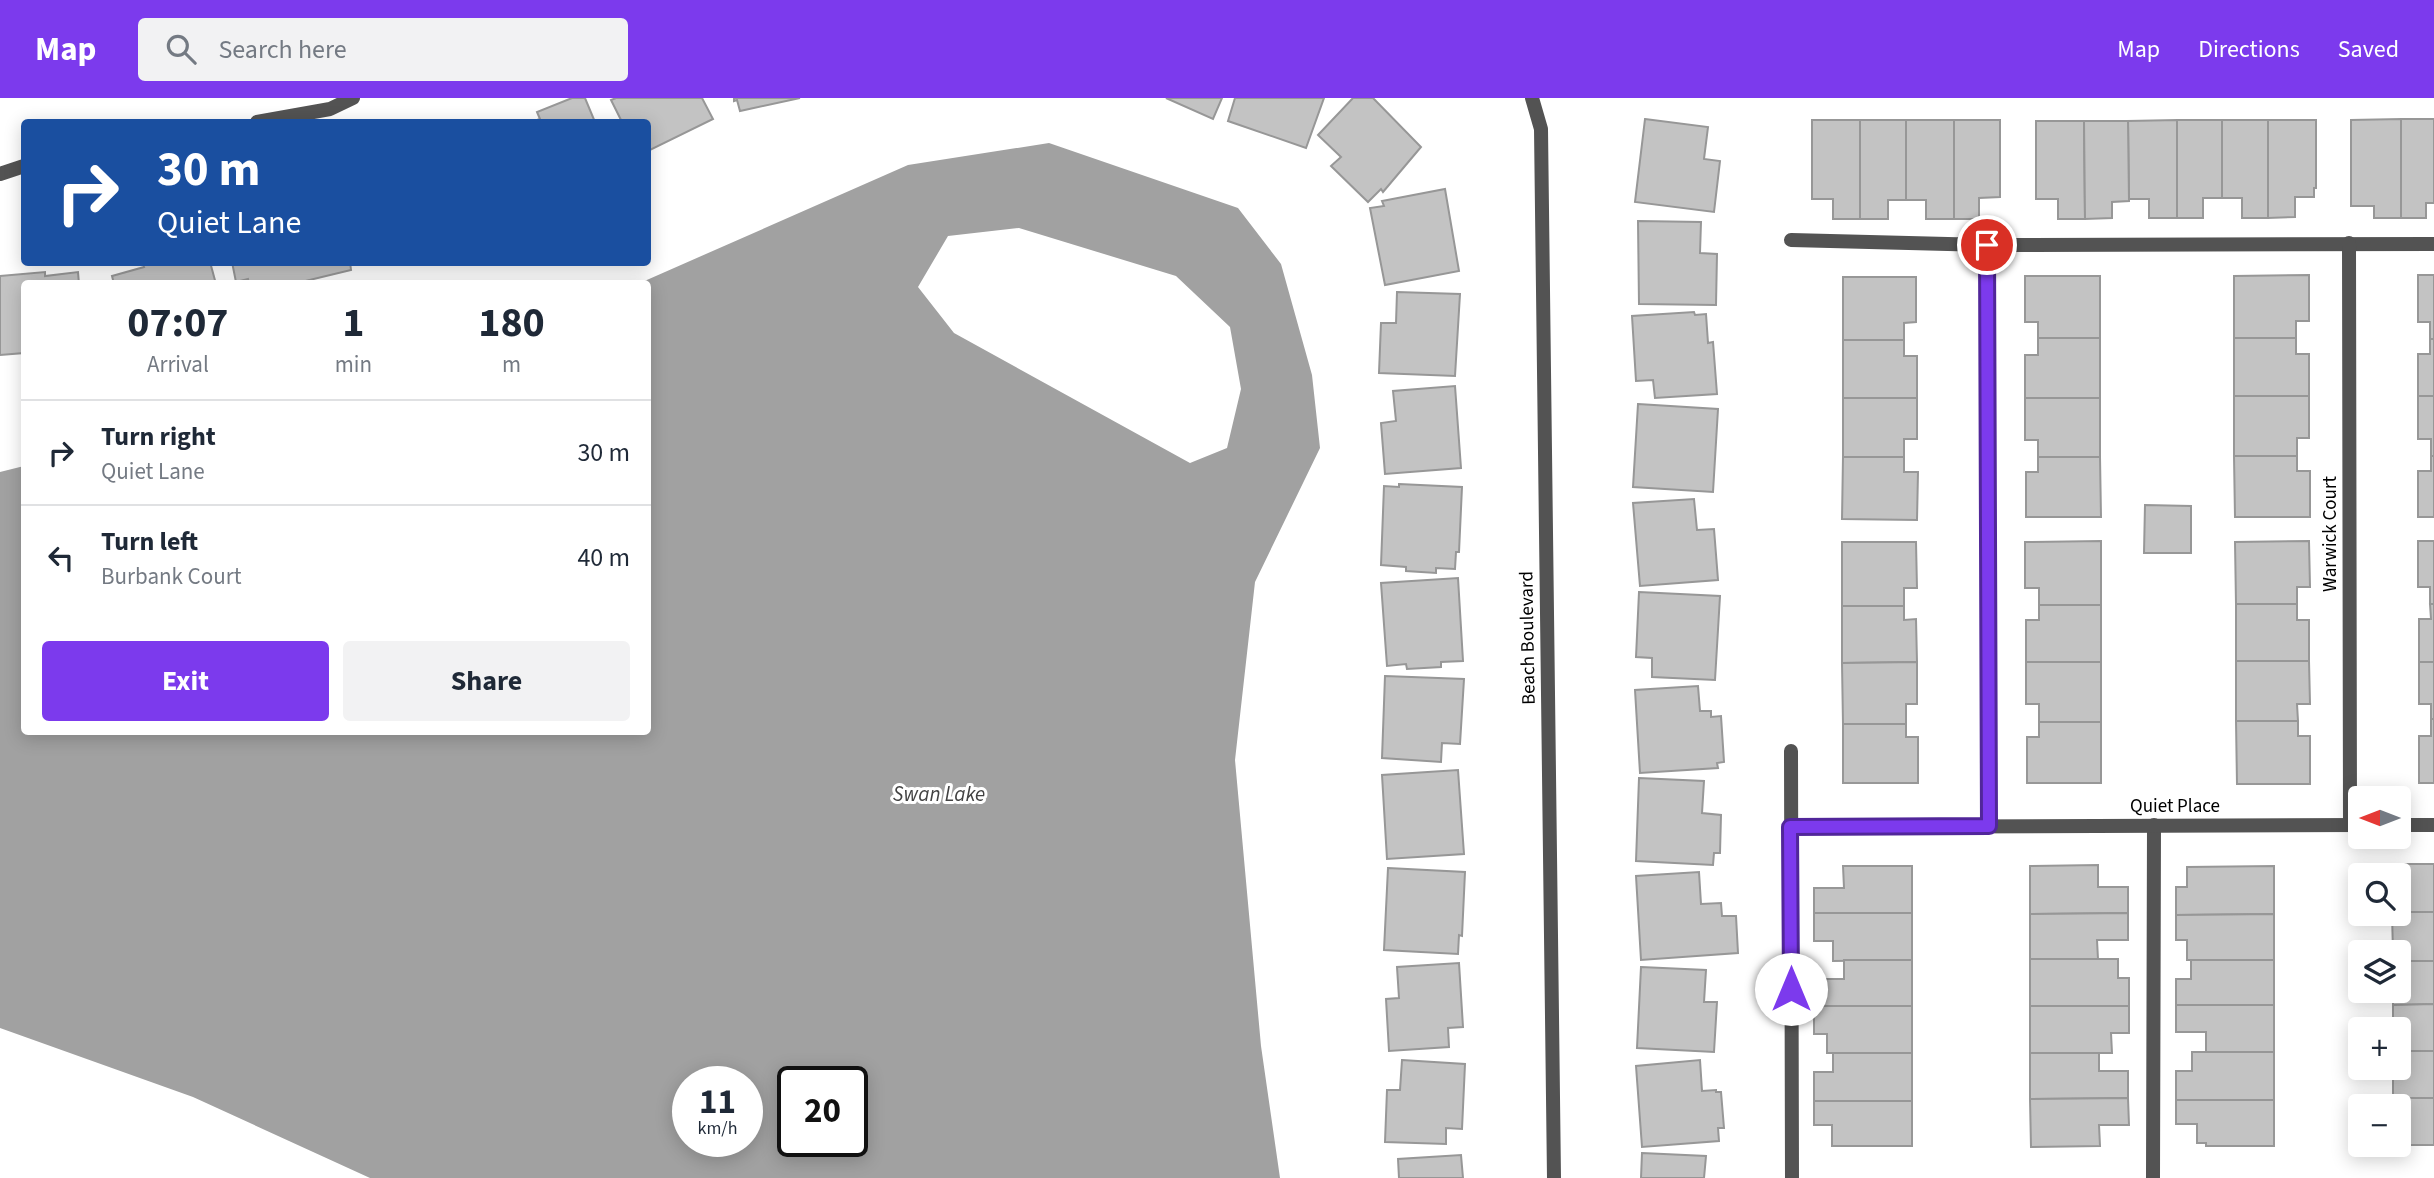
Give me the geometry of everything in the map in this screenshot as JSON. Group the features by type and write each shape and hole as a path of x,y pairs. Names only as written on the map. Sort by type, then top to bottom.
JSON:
{"street":[{"path":"274,119 330,109 353,98"},
{"name":"Beach Boulevard","path":"1532,98 1541,129 1554,1178"},
{"path":"0,174 21,167"},
{"path":"1791,240 1987,245 2434,244"},
{"name":"Warwick Court","path":"2349,243 2355,786"},
{"path":"1987,245 1989,826"},
{"path":"1791,751 1792,1178"},
{"path":"2152,1178 2154,825"},
{"name":"Quiet Place","path":"1790,827 2348,825"},
{"path":"2412,825 2434,825"}],"water":[{"name":"Swan Lake","path":"1049,143 1238,208 1281,264 1312,375 1320,448 1255,582 1235,760 1261,1046 1280,1178 370,1178 193,1097 0,1028 0,472 21,467 21,735 651,735 651,280 647,280 908,165","holes":["1019,228 1176,276 1230,327 1241,389 1227,448 1190,463 954,333 918,287 948,236"]}],"building":[{"path":"572,98 585,98 594,119 540,119 537,112"},
{"path":"702,98 713,119 651,150 651,119 620,119 611,100"},
{"path":"734,98 800,98 740,111"},
{"path":"1166,98 1222,98 1213,119"},
{"path":"1235,98 1324,98 1306,148 1228,121"},
{"path":"1353,98 1373,98 1421,147 1383,192 1381,189 1368,202 1331,166 1341,157 1318,135"},
{"path":"1645,119 1708,127 1704,159 1720,161 1714,212 1635,202"},
{"path":"2401,119 2401,218 2374,218 2374,206 2351,206 2351,120"},
{"path":"2401,119 2434,119 2434,203 2426,203 2426,218 2401,218"},
{"path":"1812,120 1860,120 1860,219 1833,219 1833,199 1812,199"},
{"path":"1860,120 1906,120 1906,200 1888,200 1888,219 1860,219"},
{"path":"1906,120 1954,120 1954,219 1926,219 1926,200 1906,200"},
{"path":"1954,120 2000,120 2000,197 1979,198 1979,219 1954,219"},
{"path":"2177,120 2177,218 2149,218 2149,199 2129,199 2128,121"},
{"path":"2177,120 2222,120 2222,198 2203,198 2203,218 2177,218"},
{"path":"2222,120 2268,120 2268,218 2242,218 2242,198 2222,198"},
{"path":"2268,120 2316,120 2316,188 2314,197 2295,197 2295,217 2268,218"},
{"path":"2036,121 2084,121 2085,219 2058,219 2058,199 2036,199"},
{"path":"2084,121 2128,121 2129,201 2112,202 2112,218 2085,219"},
{"path":"1445,189 1459,271 1385,285 1370,208 1384,206 1382,201"},
{"path":"1638,221 1701,222 1700,253 1717,254 1716,305 1639,304"},
{"path":"211,266 215,280 113,280 112,276 144,267"},
{"path":"233,266 350,266 351,270 310,280 236,280"},
{"path":"45,272 45,276 78,272 79,280 21,280 21,353 0,355 0,276"},
{"path":"2309,275 2309,321 2296,321 2296,338 2234,338 2234,276"},
{"path":"2418,275 2434,275 2434,339 2430,339 2430,322 2418,322"},
{"path":"2025,276 2100,276 2100,338 2038,338 2038,322 2025,322"},
{"path":"1843,277 1916,277 1916,322 1904,323 1904,340 1843,340"},
{"path":"1397,292 1460,294 1455,376 1379,373 1381,323 1396,323"},
{"path":"1694,312 1695,315 1706,314 1708,343 1713,342 1717,394 1655,398 1653,380 1636,381 1632,316"},
{"path":"2038,338 2100,338 2100,398 2025,398 2025,355 2038,355"},
{"path":"2234,338 2296,338 2296,354 2309,354 2309,396 2234,396"},
{"path":"2430,339 2434,339 2434,396 2418,396 2418,354 2430,354"},
{"path":"1843,340 1904,340 1904,356 1917,356 1917,398 1843,398"},
{"path":"1455,386 1461,468 1385,474 1381,423 1396,421 1393,391"},
{"path":"2234,396 2309,396 2309,438 2297,438 2297,456 2234,456"},
{"path":"2418,396 2434,396 2434,456 2431,456 2431,439 2418,439"},
{"path":"1843,398 1917,398 1917,439 1904,439 1904,457 1843,457"},
{"path":"2025,398 2100,398 2100,457 2038,457 2038,440 2025,440"},
{"path":"1638,404 1718,409 1713,492 1633,487"},
{"path":"2234,456 2297,456 2297,471 2310,471 2310,517 2235,517"},
{"path":"2431,456 2434,456 2434,517 2418,517 2418,471 2431,471"},
{"path":"1843,457 1904,457 1904,472 1918,472 1917,520 1842,519"},
{"path":"2038,457 2100,457 2101,517 2026,517 2026,472 2038,472"},
{"path":"1399,484 1462,487 1459,552 1456,552 1455,569 1436,568 1436,573 1406,571 1406,567 1381,565 1384,486 1399,487"},
{"path":"1694,499 1697,530 1714,529 1718,580 1640,586 1633,503"},
{"path":"2145,505 2191,506 2191,553 2144,553"},
{"path":"2101,541 2101,605 2039,605 2039,588 2025,588 2025,542"},
{"path":"2309,541 2310,587 2297,587 2297,604 2236,604 2235,542"},
{"path":"2418,541 2434,541 2434,604 2430,604 2430,587 2418,587"},
{"path":"1842,542 1916,542 1917,588 1904,588 1904,606 1842,606"},
{"path":"1458,578 1463,661 1441,662 1441,667 1407,669 1406,664 1387,666 1381,583"},
{"path":"1639,592 1720,596 1715,680 1652,677 1652,658 1636,657"},
{"path":"2236,604 2297,604 2297,620 2309,620 2309,661 2236,661"},
{"path":"2430,604 2434,604 2434,662 2419,662 2419,619 2431,619"},
{"path":"2039,605 2101,605 2101,662 2026,662 2026,620 2039,620"},
{"path":"1842,606 1904,606 1904,620 1916,619 1917,662 1842,663"},
{"path":"2236,661 2309,661 2310,704 2297,704 2298,721 2236,721"},
{"path":"1917,662 1917,704 1906,704 1906,724 1843,724 1842,663"},
{"path":"2026,662 2101,662 2101,722 2039,722 2039,704 2026,704"},
{"path":"2419,662 2434,662 2434,719 2431,719 2431,704 2419,704"},
{"path":"1385,676 1464,679 1460,744 1442,743 1441,762 1382,758"},
{"path":"1698,686 1700,711 1711,711 1711,717 1721,716 1724,762 1717,763 1718,768 1640,773 1635,690"},
{"path":"2431,719 2434,719 2434,783 2419,783 2419,736 2431,736"},
{"path":"2236,721 2298,721 2298,736 2310,736 2310,784 2237,784"},
{"path":"2039,722 2101,722 2101,783 2027,783 2027,737 2039,737"},
{"path":"1843,724 1906,724 1906,737 1918,737 1918,783 1843,783"},
{"path":"1458,770 1464,854 1387,859 1382,775"},
{"path":"1639,778 1704,781 1702,813 1721,815 1720,853 1714,853 1713,865 1636,861"},
{"path":"2411,864 2434,864 2434,912 2411,912"},
{"path":"2098,865 2098,887 2128,887 2128,913 2030,914 2030,866"},
{"path":"1843,866 1912,866 1912,913 1814,913 1814,888 1844,888"},
{"path":"2274,866 2274,914 2176,915 2176,887 2187,887 2187,867"},
{"path":"1388,868 1465,872 1462,936 1459,935 1458,954 1384,950"},
{"path":"1699,872 1701,904 1721,903 1722,916 1736,916 1738,953 1641,960 1636,876"},
{"path":"2411,912 2434,912 2434,961 2411,961 2411,940 2393,940 2392,926 2411,926"},
{"path":"1814,913 1912,913 1912,960 1833,961 1833,941 1814,941"},
{"path":"2128,913 2128,940 2097,940 2098,959 2030,959 2030,914"},
{"path":"2274,914 2274,960 2187,960 2187,940 2176,940 2176,915"},
{"path":"2030,959 2118,959 2118,978 2129,978 2129,1006 2030,1006"},
{"path":"1844,960 1912,960 1912,1006 1814,1006 1814,979 1844,979"},
{"path":"2191,960 2274,960 2274,1005 2176,1005 2176,979 2191,979"},
{"path":"2411,961 2434,961 2434,1004 2393,1005 2411,1003"},
{"path":"1459,963 1463,1027 1448,1028 1449,1047 1389,1051 1386,999 1399,998 1397,967"},
{"path":"1641,967 1706,970 1704,1002 1717,1002 1714,1052 1637,1048"},
{"path":"2434,1004 2434,1051 2411,1051 2411,1017 2393,1017 2393,1005"},
{"path":"2176,1005 2274,1005 2274,1052 2206,1052 2206,1032 2176,1032"},
{"path":"1814,1006 1912,1006 1912,1053 1827,1053 1827,1034 1814,1034"},
{"path":"2030,1006 2129,1006 2129,1033 2111,1033 2112,1053 2030,1053"},
{"path":"2411,1051 2434,1051 2434,1098 2411,1098 2411,1094 2393,1094 2393,1080 2411,1080"},
{"path":"2192,1052 2274,1052 2274,1100 2176,1100 2176,1071 2192,1071"},
{"path":"1833,1053 1912,1053 1912,1101 1814,1101 1814,1072 1833,1072"},
{"path":"2030,1053 2099,1053 2099,1071 2128,1071 2128,1098 2030,1099"},
{"path":"1402,1060 1465,1064 1462,1129 1446,1128 1446,1144 1385,1142 1387,1090 1400,1090"},
{"path":"1700,1060 1702,1091 1721,1092 1724,1128 1718,1128 1719,1141 1642,1147 1636,1066"},
{"path":"2128,1098 2129,1125 2099,1125 2100,1146 2031,1147 2030,1099"},
{"path":"2411,1098 2434,1098 2434,1145 2411,1145"},
{"path":"2176,1100 2274,1100 2274,1146 2206,1146 2206,1143 2197,1143 2197,1124 2176,1124"},
{"path":"1814,1101 1912,1101 1912,1146 1832,1146 1832,1125 1814,1125"},
{"path":"1642,1153 1706,1156 1704,1178 1641,1178"},
{"path":"1461,1155 1463,1178 1399,1178 1398,1159"}],"route":[{"path":"1791,989 1790,827 1989,826 1987,245"}]}
